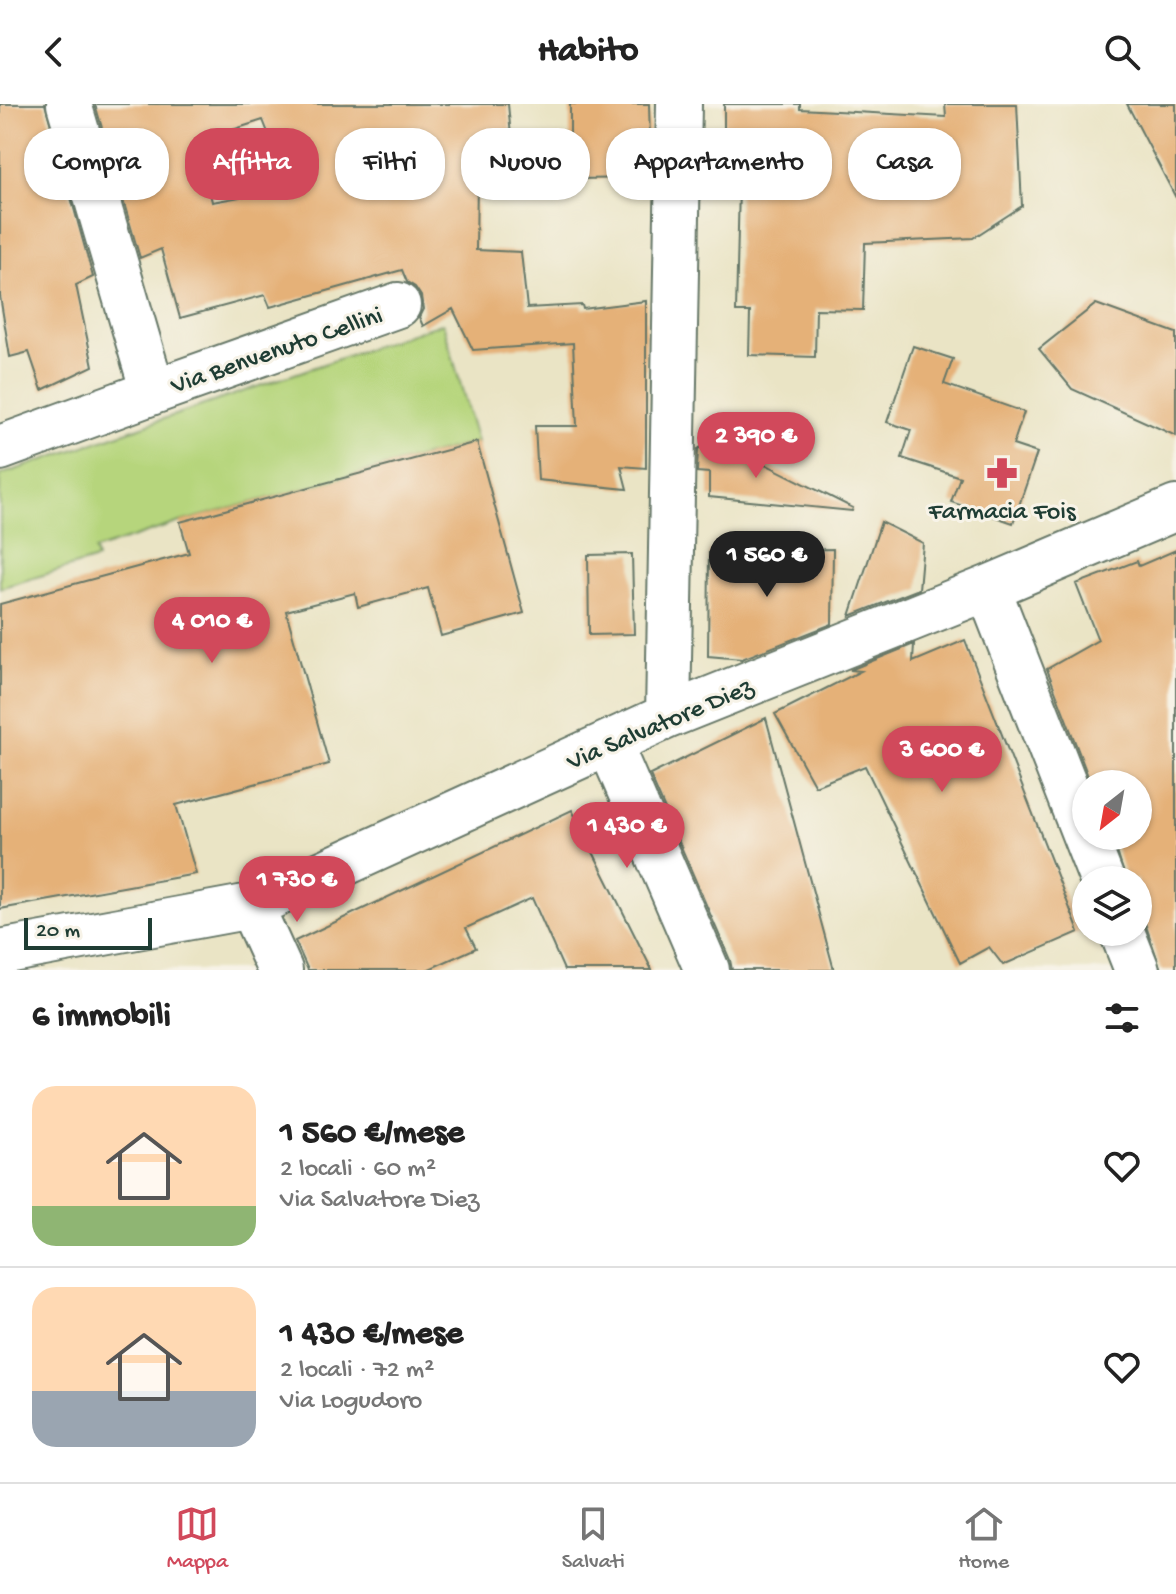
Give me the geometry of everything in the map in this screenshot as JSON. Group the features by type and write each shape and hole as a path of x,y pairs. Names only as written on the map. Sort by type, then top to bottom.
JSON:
{"street":[{"name":"Via Benvenuto Cellini","path":"69,104 153,392"},
{"path":"668,716 679,104"},
{"name":"Via Benvenuto Cellini","path":"0,448 398,305"},
{"name":"Via Salvatore Diez","path":"0,952 251,906 668,716 988,588 1176,508"},
{"path":"988,588 1097,866"},
{"path":"609,743 707,970"},
{"path":"251,906 280,970"},
{"path":"1128,946 1137,970"}],"green space":[{"path":"443,323 477,442 180,522 95,550 97,559 0,588 0,475"}],"building":[{"path":"0,104 45,104 52,128 24,128 24,200 72,200 93,277 76,285 93,366 42,390 29,352 10,357 0,296"},
{"path":"95,104 508,104 510,128 461,128 461,200 477,200 476,250 521,252 527,308 582,305 583,309 646,301 646,468 621,466 627,489 538,480 535,426 577,426 573,343 473,350 453,309 423,326 419,317 423,309 421,296 407,282 402,270 270,307 265,295 180,318 161,249 140,258 123,200 169,200 169,128 102,128"},
{"path":"570,104 649,104 650,128 606,128 606,179 590,179 590,128 570,128"},
{"path":"724,104 800,104 800,109 946,117 945,104 1017,104 1022,206 973,238 865,243 863,310 816,309 815,357 749,355 750,312 736,312 739,200 832,200 832,128 724,128"},
{"path":"1127,104 1176,104 1176,198"},
{"path":"1096,304 1176,333 1176,436 1072,389 1039,349"},
{"path":"913,346 953,359 944,384 1024,412 1013,445 1037,453 1013,523 951,502 960,477 902,458 911,430 887,422"},
{"path":"709,436 853,508 852,511 709,497 709,473 697,472 698,449 709,442"},
{"path":"477,442 524,613 441,636 428,588 358,607 355,593 286,611 329,764 176,805 196,874 0,909 0,604 189,553 180,522"},
{"path":"881,522 923,543 919,589 850,616"},
{"path":"833,549 832,624 742,659 708,656 709,552"},
{"path":"1176,550 1176,970 1161,970 1152,944 1152,866 1122,866 1116,850 1152,850 1152,770 1086,770 1047,669 1098,640 1076,584 1137,561 1139,566"},
{"path":"632,554 634,634 589,635 588,555"},
{"path":"965,640 1072,914 1072,935 1003,965 989,947 960,963 865,766 815,786 775,714 861,671 850,670 914,644 913,662"},
{"path":"766,718 834,970 732,970 650,775"},
{"path":"572,810 652,970 564,970 532,898 466,928 476,948 427,970 308,970 295,941"}],"place":[{"name":"Farmacia Fois","path":"1002,473"}]}
